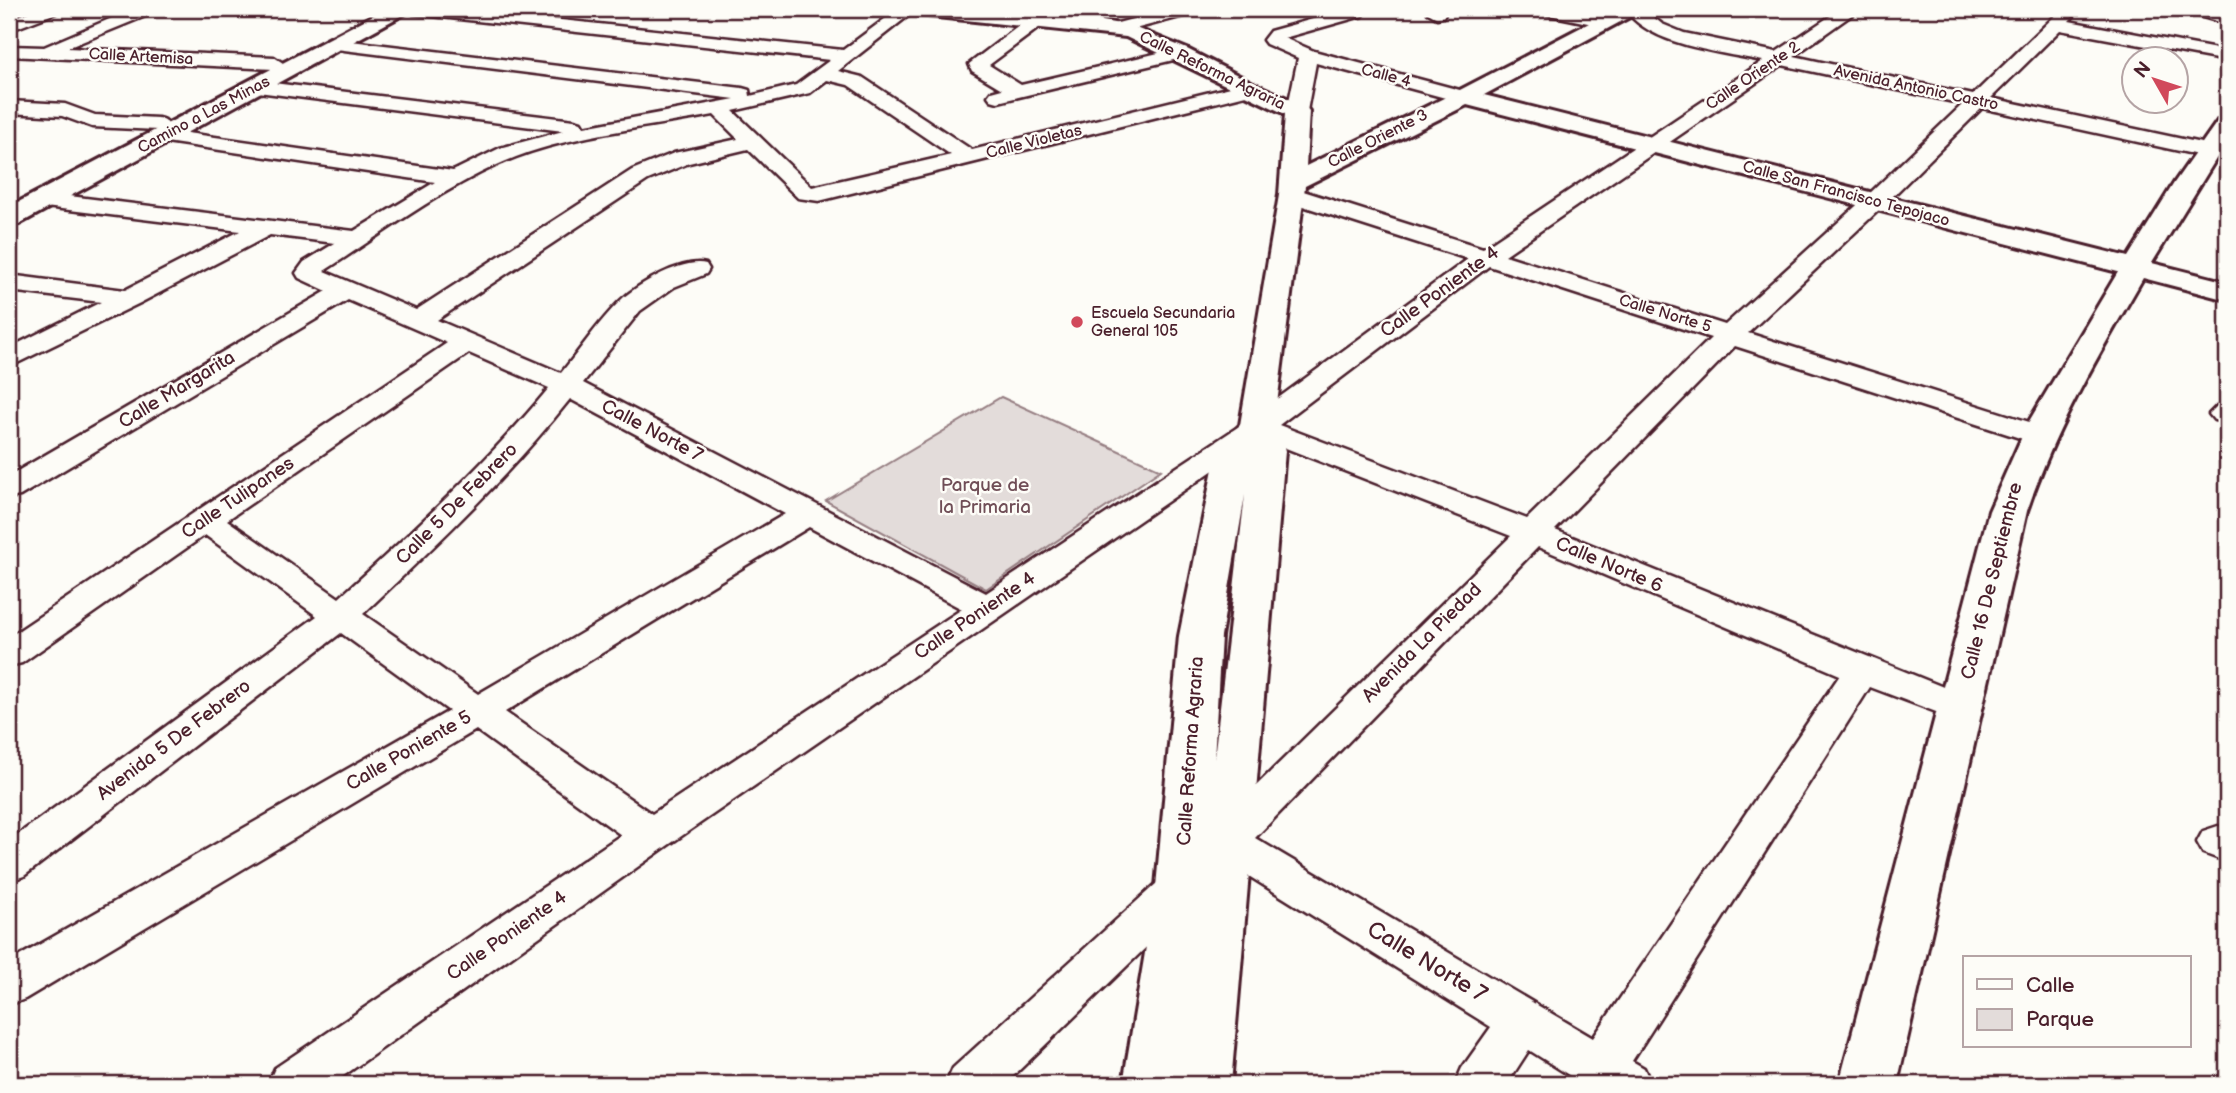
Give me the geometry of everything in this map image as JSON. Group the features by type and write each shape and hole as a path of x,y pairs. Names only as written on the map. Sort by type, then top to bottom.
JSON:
{"main road":[{"name":"Camino a Las Minas","path":"9,218 45,200 274,63 376,9"},
{"name":"Camino a Las Minas","path":"9,201 257,86 398,9"},
{"name":"Calle Reforma Agraria","path":"918,9 973,11 1116,29 1151,39 1297,111 1292,188 1257,427 1241,444 1233,459 1200,636 1181,887 1152,1084"},
{"name":"Calle Oriente 3","path":"1292,188 1631,9"},
{"name":"Calle San Francisco Tepojaco","path":"1464,97 2227,291"},
{"name":"Calle 16 De Septiembre","path":"1868,1084 2008,511 2048,411 2217,138"},
{"name":"Calle Reforma Agraria","path":"1202,1084 1267,452 1265,439 1257,427"}],"street":[{"path":"9,26 50,9"},
{"path":"42,52 147,9"},
{"path":"413,9 845,57"},
{"path":"45,200 359,239 489,160 534,144 773,98 803,89 909,9"},
{"path":"1116,29 1189,9"},
{"path":"1546,9 1607,22"},
{"name":"Avenida Antonio Castro","path":"1631,9 1656,28 1670,34 1779,59 1977,100 2217,138"},
{"name":"Calle Oriente 2","path":"1654,144 1852,9"},
{"name":"Avenida La Piedad","path":"971,1084 1181,887 1531,532 1731,334 1874,202 2072,9"},
{"path":"2195,9 2227,19"},
{"name":"Calle 4","path":"1356,12 1276,35 1272,39 1308,55 1464,97"},
{"path":"1018,91 978,64 1038,20"},
{"path":"2055,24 2227,56"},
{"path":"334,44 773,98"},
{"name":"Calle Artemisa","path":"9,51 274,63"},
{"path":"998,96 1180,53"},
{"name":"Calle Reforma Agraria","path":"1297,111 1308,55"},
{"path":"825,74 855,81 969,158"},
{"path":"257,86 574,126"},
{"name":"Calle Violetas","path":"754,141 806,193 820,194 1248,89"},
{"path":"9,107 65,110 92,121 456,178"},
{"path":"718,108 754,141"},
{"path":"419,320 640,175 682,158 754,141"},
{"name":"Calle Poniente 4","path":"293,1084 652,835 1257,427 1485,258 1654,144"},
{"name":"Calle Norte 5","path":"1292,188 1485,258 1731,334 2037,434"},
{"path":"9,359 267,227"},
{"name":"Calle Norte 7","path":"359,239 313,267 308,273 566,385 988,608"},
{"name":"Calle 5 De Febrero","path":"340,616 445,519 519,443 632,305 656,287 697,269"},
{"path":"9,283 131,298"},
{"name":"Calle Margarita","path":"9,489 345,291"},
{"name":"Calle Tulipanes","path":"9,654 467,342"},
{"name":"Calle Norte 6","path":"1257,427 1531,532 1960,708"},
{"name":"Calle Poniente 5","path":"9,985 477,712 807,513"},
{"path":"205,520 652,835"},
{"name":"Avenida 5 De Febrero","path":"9,864 340,616"},
{"path":"1613,1076 1862,670"},
{"name":"Calle Norte 7","path":"1226,841 1613,1076"},
{"path":"1480,1084 1522,1020"}],"green space":[{"name":"Parque de la Primaria","path":"1001,397 1161,470 986,589 826,501"}],"place":[{"name":"Escuela Secundaria General 105","path":"1077,322"}]}
